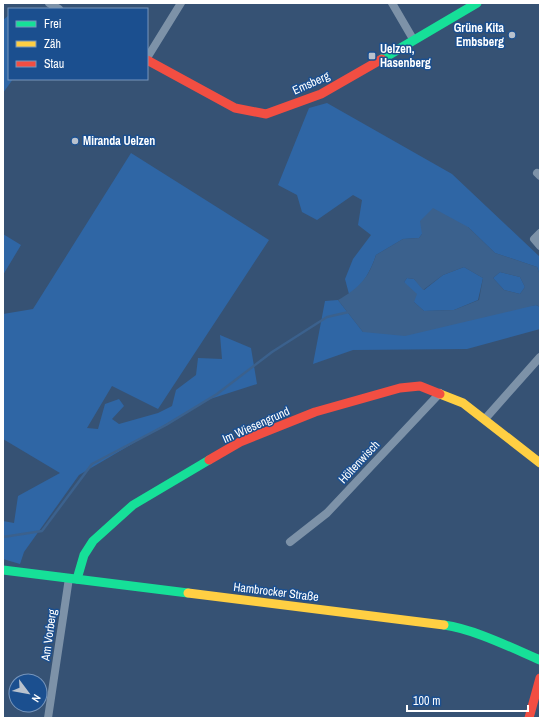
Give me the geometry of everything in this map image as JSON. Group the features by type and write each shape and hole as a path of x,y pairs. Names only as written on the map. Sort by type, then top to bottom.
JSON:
{"street":[{"name":"Emsberg","path":"148,57 181,3"},
{"path":"392,3 413,39"},
{"name":"Emsberg","path":"148,60 235,108 266,114 313,98 477,3"},
{"path":"540,233 534,239 540,246"},
{"path":"485,419 540,358"},
{"name":"Im Wiesengrund","path":"73,579 84,555 93,541 133,505 240,442 315,412 400,388 420,386 440,392 463,403 540,463"},
{"name":"Höltenwisch","path":"290,542 327,513 440,392"},
{"name":"Hambrocker Straße","path":"3,570 454,626 506,645 540,660"},
{"name":"Am Vorberg","path":"48,718 73,579"},
{"path":"529,718 540,678"}],"shaded area":[{"path":"8,16 8,80 12,80 3,93 3,20"},
{"path":"327,103 452,174 540,257 540,275 537,267 495,253 468,227 422,234 419,238 403,239 376,255 366,277 354,291 349,294 345,279 353,259 371,235 358,225 362,200 353,195 317,220 302,212 297,195 278,185 309,108"},
{"path":"131,153 269,240 158,409 112,386 87,428 98,429 105,404 119,399 124,406 112,419 119,424 158,413 172,406 176,390 196,375 198,358 222,359 220,335 251,348 257,384 207,400 79,475 24,552 20,564 3,559 3,521 14,523 18,496 60,473 3,439 3,314 33,309"},
{"path":"433,208 468,227 495,253 537,267 540,275 540,307 536,305 405,336 363,332 338,300 351,292 362,282 370,270 376,255 403,239 419,238 422,234 420,221","holes":["464,267 483,278 479,300 454,310 424,311 414,302 417,294 404,282 407,278 414,279 423,290 443,275","500,272 520,277 525,287 520,294 504,290 493,278"]},
{"path":"3,234 21,245 3,275"},
{"path":"464,267 483,278 478,300 454,310 424,311 414,302 404,282 407,278 414,279 424,290 443,275"},
{"path":"500,272 520,277 525,287 520,294 504,290 493,278"},
{"path":"338,300 363,332 536,305 540,307 540,329 467,349 353,350 313,364 325,301"}],"waterway":[{"path":"3,537 42,531 92,464 166,425 217,394 272,352 327,317 349,312"}],"traffic: fast":[{"path":"382,59 477,3"},
{"path":"77,579 84,555 93,541 133,505 209,460"},
{"path":"3,570 188,593"},
{"path":"444,625 468,630 540,660"}],"traffic: slow":[{"path":"440,394 463,403 540,463"},
{"path":"188,593 444,625"}],"traffic: jam":[{"path":"148,61 235,108 266,114 321,94 382,59"},
{"path":"209,460 240,442 315,412 400,388 420,386 440,394"},
{"path":"529,718 540,678"}],"place":[{"name":"Grüne Kita Embsberg","path":"512,35"},
{"name":"Uelzen, Hasenberg","path":"372,56"},
{"name":"Miranda Uelzen","path":"75,141"}]}
